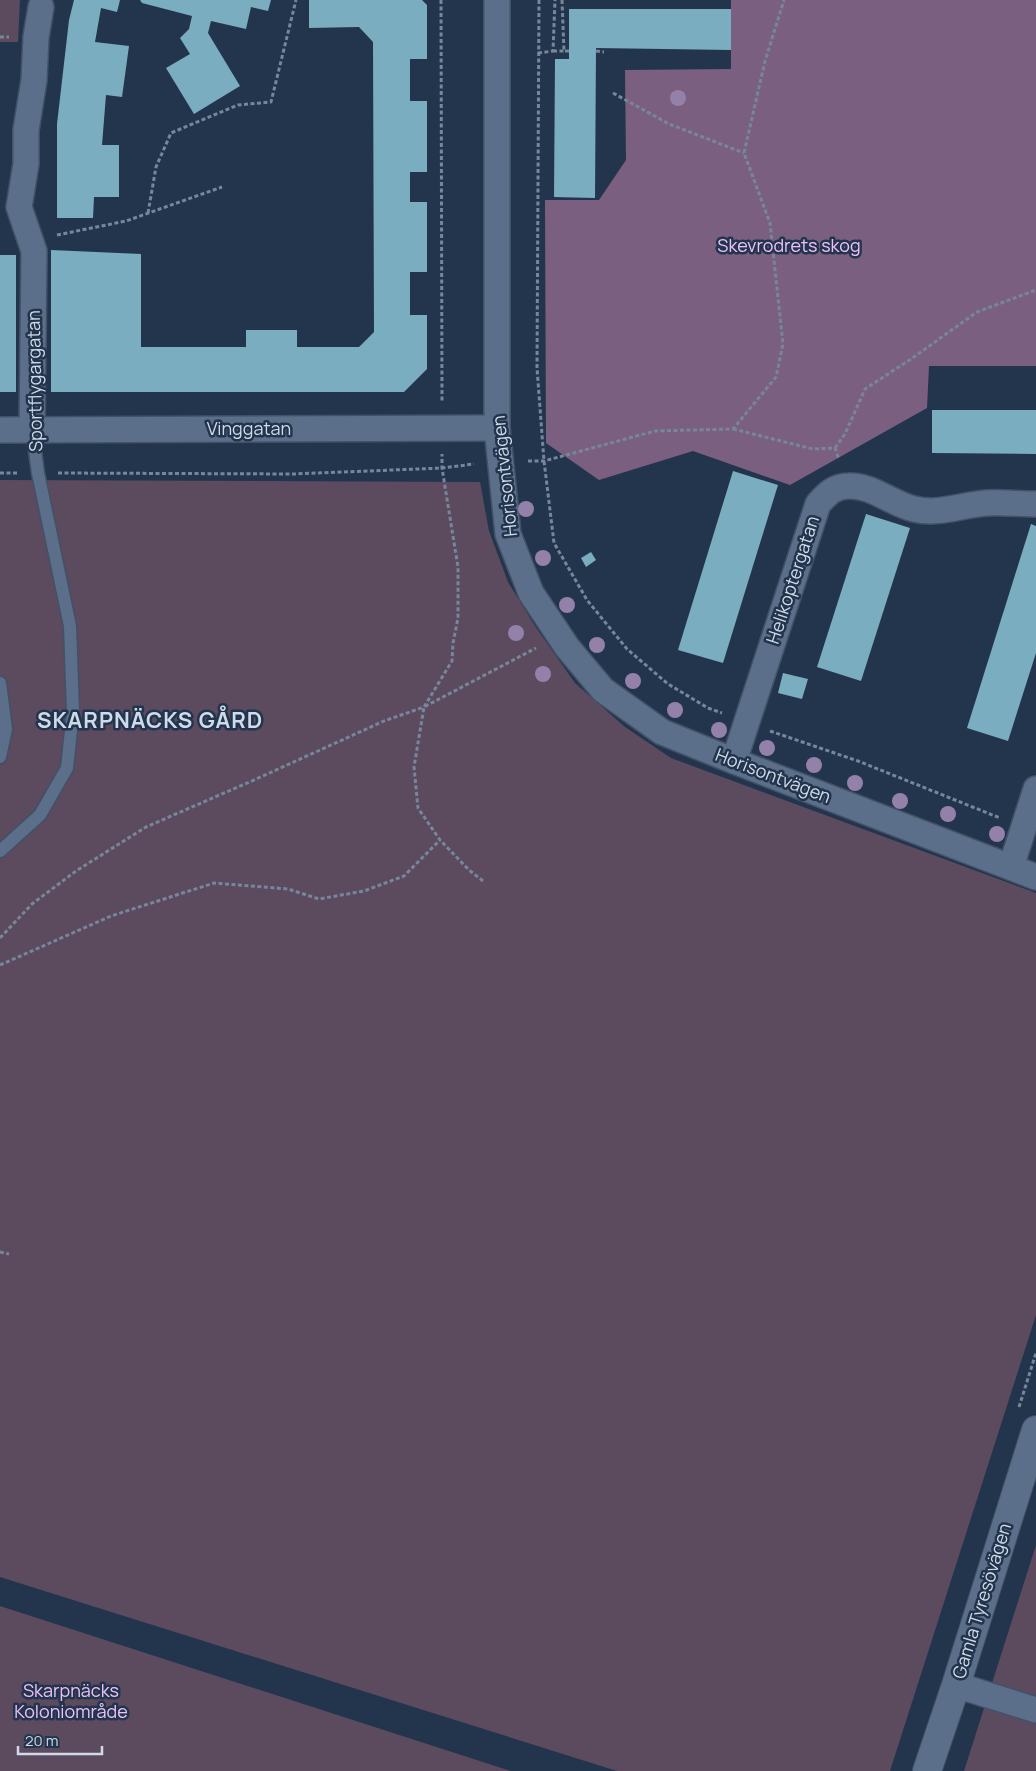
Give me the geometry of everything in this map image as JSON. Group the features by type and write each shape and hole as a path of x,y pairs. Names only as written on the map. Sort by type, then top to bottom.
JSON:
{"street":[{"name":"Horisontvägen","path":"497,0 497,428 508,534 531,593 566,647 604,690 662,732 734,762 1036,877"},
{"name":"Sportflygargatan","path":"32,429 34,251 19,207 26,164 26,130 34,80 36,37 41,7"},
{"name":"Vinggatan","path":"0,430 497,428"},
{"path":"850,486 870,491 913,509 935,512 986,503 1036,504"},
{"name":"Helikoptergatan","path":"734,762 818,504 832,489 850,486"},
{"path":"1012,867 1036,790"},
{"name":"Gamla Tyresövägen","path":"927,1771 1036,1430"},
{"path":"956,1685 1036,1710"}],"lane":[{"name":"Sportflygargatan","path":"0,851 40,815 68,768 73,712 70,626 38,474 32,429"},
{"path":"0,683 6,728 0,756"}],"path":[{"path":"148,213 156,167 171,133 238,105 270,102 296,0"},
{"path":"442,0 442,468 458,567 458,618 452,661 424,707 414,767 418,808 440,840 469,870 483,881"},
{"path":"539,0 537,368 544,461 554,543 586,600 627,649 668,684 708,708 858,761 1024,827"},
{"path":"553,51 555,0"},
{"path":"562,0 564,51"},
{"path":"733,429 776,377 783,344 770,223 744,152 765,61 784,0"},
{"path":"538,53 570,51"},
{"path":"596,51 604,52"},
{"path":"613,93 669,124 744,152"},
{"path":"34,251 56,235 126,221 222,186"},
{"path":"0,473 293,474 442,468 500,461 544,461 655,431 733,429 813,449 834,448 846,434 865,389 977,312 1036,290"},
{"path":"834,448 850,486"},
{"path":"0,938 32,904 76,871 146,827 384,721 424,707 559,636"},
{"path":"0,965 110,916 214,884 288,889 319,899 364,891 404,876 440,840"},
{"path":"0,1252 9,1254"}],"green space":[{"path":"0,0 20,0 18,42 0,42"},
{"name":"Skevrodrets skog","path":"731,0 1036,0 1036,366 929,366 927,408 790,485 693,451 599,480 546,443 545,200 599,200 626,160 625,70 731,69"},
{"path":"0,480 480,482 489,531 508,582 535,626 575,683 625,727 671,758 1036,893 1036,1315 890,1771 617,1771 0,1577"},
{"path":"1036,1545 1036,1771 964,1771"},
{"name":"Skarpnäcks Koloniområde","path":"0,1606 511,1771 0,1771"}],"building":[{"path":"74,0 120,0 117,12 101,8 95,42 129,46 122,97 106,95 102,145 119,145 119,197 94,197 93,218 57,218 57,124 69,20"},
{"path":"140,0 271,0 268,11 251,7 246,29 211,21 208,33 240,86 194,114 166,68 190,54 180,38 189,29 192,16 142,3"},
{"path":"309,0 422,0 427,5 427,59 410,59 410,101 427,101 427,172 410,172 410,202 427,202 427,272 410,272 410,315 427,315 427,369 404,392 51,392 51,250 141,254 141,347 246,347 246,330 297,330 297,347 359,347 374,332 373,42 359,27 309,28"},
{"path":"569,9 731,9 731,50 596,48 595,198 554,197 555,59 569,59"},
{"path":"0,255 16,255 16,392 0,392"},
{"path":"932,410 1036,410 1036,454 932,453"},
{"path":"733,471 778,485 723,663 678,650"},
{"path":"866,514 910,528 861,681 817,667"},
{"path":"1031,524 1036,526 1036,653 1008,741 967,728"},
{"path":"591,552 596,560 586,567 581,558"},
{"path":"783,673 808,679 802,699 778,693"}],"district":[{"name":"SKARPNÄCKS GÅRD","path":"150,720"}]}
